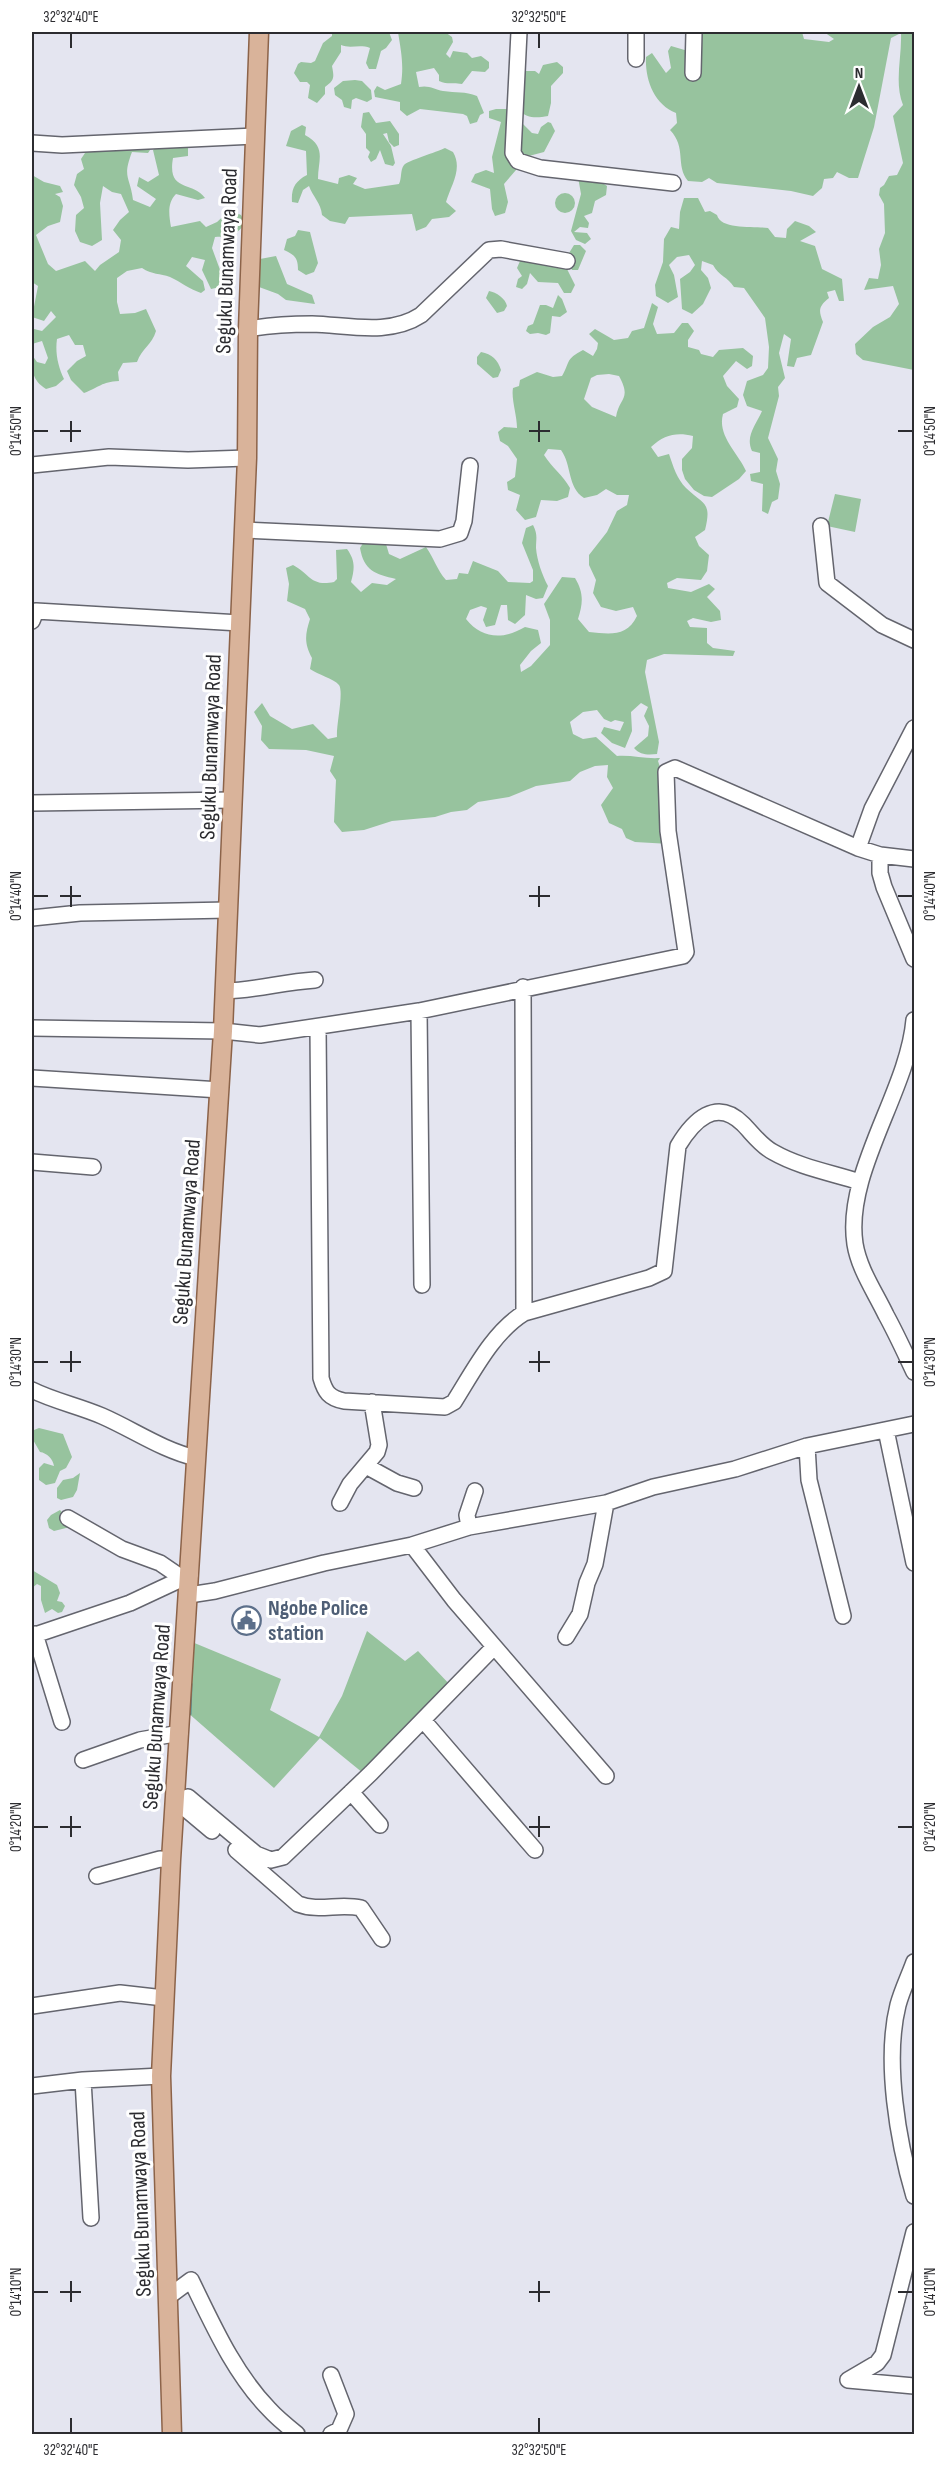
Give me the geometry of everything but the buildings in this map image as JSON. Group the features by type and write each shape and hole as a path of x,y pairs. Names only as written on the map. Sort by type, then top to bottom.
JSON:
{"main road":[{"name":"Seguku Bunamwaya Road","path":"172,2434 161,2076 171,1860 182,1799 180,1733 187,1583 225,991 247,458 248,329 259,32"}],"street":[{"path":"519,32 513,153 518,161 540,168 673,183"},
{"path":"636,32 636,59"},
{"path":"693,72 694,32"},
{"path":"32,142 62,145 255,136"},
{"path":"248,329 280,324 371,328 395,326 410,322 421,315 489,250 501,249 567,261"},
{"path":"32,465 110,457 177,460 247,458"},
{"path":"244,530 362,537 440,539 452,537 460,533 464,521 470,466"},
{"path":"821,526 827,583 882,625 915,640"},
{"path":"32,621 36,611 240,623"},
{"path":"858,848 872,809 915,728"},
{"path":"32,1028 223,1031 260,1035 418,1011 685,954 668,831 666,772 669,769 675,768 858,848 880,855 915,859"},
{"path":"32,803 232,800"},
{"path":"880,855 880,873 884,887 915,959"},
{"path":"32,918 80,913 228,910"},
{"path":"225,991 253,990 296,981 315,980"},
{"path":"523,987 524,1313"},
{"path":"418,1011 422,1286"},
{"path":"915,1020 911,1055 860,1182 854,1225 859,1259 915,1372"},
{"path":"318,1027 321,1378 327,1395 334,1399 446,1407 454,1402 506,1327 524,1313 568,1303 649,1278 664,1271 678,1146 687,1130 701,1118 715,1111 729,1113 772,1152 860,1182"},
{"path":"32,1078 220,1090"},
{"path":"32,1162 93,1167"},
{"path":"32,1390 96,1414 158,1445 196,1458"},
{"path":"340,1503 350,1484 377,1452 379,1445 372,1402"},
{"path":"68,1518 122,1549 160,1563 187,1583 222,1589 365,1554 412,1545 470,1527 606,1503 652,1487 735,1469 807,1446 915,1424"},
{"path":"886,1430 915,1563"},
{"path":"807,1446 809,1480 843,1616"},
{"path":"366,1466 397,1483 414,1488"},
{"path":"470,1527 467,1515 475,1491"},
{"path":"566,1637 580,1614 587,1582 595,1564 606,1503"},
{"path":"412,1545 494,1647 606,1776"},
{"path":"62,1722 33,1635 187,1583"},
{"path":"182,1799 256,1854 271,1860 283,1857 351,1792 494,1647"},
{"path":"423,1720 535,1850"},
{"path":"84,1760 141,1740 180,1733"},
{"path":"351,1792 380,1825"},
{"path":"182,1799 298,1904 308,1908 347,1905 361,1908 382,1939"},
{"path":"97,1876 160,1859 171,1860"},
{"path":"915,1962 898,2004 892,2052 901,2146 915,2196"},
{"path":"32,2006 120,1993 164,1998"},
{"path":"32,2086 83,2080 161,2076"},
{"path":"83,2080 91,2218"},
{"path":"915,2232 883,2355 877,2363 848,2380 915,2386"},
{"path":"168,2297 191,2280 239,2370 268,2409 297,2434"},
{"path":"331,2375 346,2414 339,2430 332,2434"}],"green space":[{"path":"332,32 389,32 392,40 381,51 376,69 369,69 366,63 370,48 341,45 341,52 332,66 332,80 325,87 325,94 317,103 308,98 310,85 307,82 300,82 294,73 301,62 315,61 323,43 332,36"},
{"path":"398,32 445,32 452,37 453,42 446,54 450,58 453,51 467,53 472,58 481,56 489,62 489,68 485,72 472,71 462,84 439,81 439,75 434,68 416,72 419,87 477,96 484,113 480,115 477,122 470,124 467,116 463,114 420,109 407,116 400,110 400,102 375,97 374,91 377,86 385,90 401,84 402,64"},
{"path":"689,32 802,32 804,39 829,42 834,39 824,32 914,32 914,370 863,360 856,354 855,344 873,327 890,317 899,304 893,286 864,290 869,278 878,279 881,265 879,249 885,233 884,204 879,195 880,188 889,176 897,175 903,163 893,116 903,105 899,88 901,33 891,38 874,127 858,178 849,178 837,172 833,178 824,179 822,188 813,196 791,191 717,183 709,178 702,182 688,181 682,169 678,143 670,130 677,123 676,113 662,104 652,90 647,74 646,57 652,53 666,73 671,68 668,51 671,46 688,51"},
{"path":"557,62 563,67 563,73 551,86 548,116 525,115 519,110 523,71 535,71 539,74 543,65"},
{"path":"343,81 362,81 371,90 372,99 367,102 356,98 352,100 351,109 344,107 342,100 335,95 334,88"},
{"path":"508,109 516,170 504,184 508,202 505,213 495,216 490,189 471,182 475,174 486,170 494,173 492,157 501,122 489,118 489,111"},
{"path":"369,112 376,123 390,121 399,134 399,145 394,147 389,142 387,133 383,134 391,146 395,163 393,166 385,164 380,150 376,159 371,162 368,157 370,152 366,148 366,134 361,127 363,113"},
{"path":"548,122 555,131 544,152 525,157 518,153 522,123 532,133 538,134 541,127"},
{"path":"302,125 306,127 305,135 319,149 318,179 338,184 339,178 349,175 357,178 353,184 365,189 399,184 402,169 406,163 445,148 453,152 457,165 446,202 456,211 449,217 432,219 426,227 416,231 412,214 349,217 345,224 330,221 322,215 309,186 303,190 298,203 292,202 295,186 307,175 306,151 286,146 291,131"},
{"path":"161,145 188,147 188,156 173,158 174,176 177,181 194,189 205,198 198,200 176,194 170,205 171,227 200,221 206,227 217,222 230,210 241,215 245,223 239,231 215,237 212,248 223,278 220,287 211,289 202,270 205,260 192,257 186,266 203,281 205,290 201,293 170,277 142,268 127,271 117,278 117,302 120,314 135,313 146,309 156,331 137,362 123,363 118,372 119,381 104,384 84,393 71,380 67,371 86,356 83,345 75,345 69,335 57,339 56,349 64,379 56,386 46,389 35,379 33,370 32,355 37,362 45,364 48,358 42,341 32,344 32,325 34,329 42,331 56,317 51,311 44,321 32,317 38,286 32,282 32,175 44,182 60,186 63,192 55,194 60,197 63,206 60,222 48,226 36,235 48,264 56,271 85,261 95,271 119,252 121,240 113,230 129,212 121,194 112,192 103,186 100,203 102,240 92,246 80,242 75,231 76,215 84,208 74,185 77,174 84,169 81,159 89,147 148,147 150,150 148,153 132,152 127,172 133,200 150,207 156,199 137,186 139,177 148,182 159,175 153,150"},
{"path":"578,177 601,182 607,186 606,195 595,201 592,213 584,216 589,223 588,228 580,227 574,232 587,233 591,239 585,244 576,240 571,231 581,194"},
{"path":"565,193 572,196 575,203 572,210 565,213 558,210 555,203 558,196"},
{"path":"684,198 698,198 705,212 710,211 725,223 768,228 775,237 786,238 787,229 795,221 809,226 816,232 800,241 815,246 822,269 842,279 844,301 839,301 835,290 827,292 829,298 820,308 823,322 811,355 797,358 794,367 787,366 791,339 784,334 779,353 785,378 778,387 779,396 768,438 778,459 776,471 780,484 778,499 772,502 768,514 762,511 763,484 751,481 750,474 760,472 760,453 752,451 750,440 762,411 747,406 743,395 747,381 763,375 768,368 769,347 765,318 744,288 734,287 713,265 702,261 701,270 708,278 711,288 703,304 692,314 682,309 680,279 695,265 689,255 677,257 669,265 674,275 678,297 668,303 656,296 655,285 663,262 664,239 671,227 679,229"},
{"path":"298,230 310,232 318,263 314,272 306,275 298,270 295,257 284,250 287,239 295,236"},
{"path":"574,245 580,245 586,251 578,270 572,270 566,258"},
{"path":"276,256 287,284 312,295 315,304 286,300 278,294 259,287 260,259"},
{"path":"531,260 565,265 575,285 571,293 564,293 558,283 538,282 530,273 527,284 522,289 516,287 518,279 522,276 517,268 520,261"},
{"path":"489,291 498,294 505,301 507,306 504,311 497,313 486,298"},
{"path":"558,295 567,312 560,317 552,316 550,333 530,334 526,331 528,326 533,324 540,305 553,308"},
{"path":"652,303 658,307 653,324 657,334 674,333 682,323 688,323 694,331 688,340 688,347 699,350 701,354 713,357 719,350 743,348 753,356 752,366 747,369 736,361 723,376 727,386 739,399 737,407 723,414 722,422 726,437 746,471 739,479 712,497 704,496 694,490 685,479 682,470 682,459 692,448 693,436 681,434 670,436 651,447 658,457 669,454 680,481 702,501 708,514 705,530 695,537 699,546 709,555 707,571 701,580 677,578 667,583 668,588 691,592 709,584 715,589 707,597 720,611 721,620 711,622 693,618 687,621 690,627 707,628 707,643 713,648 735,651 733,656 664,654 647,660 645,672 659,742 657,754 644,754 634,748 648,736 649,726 644,716 648,707 641,703 631,712 632,731 625,748 612,743 601,733 604,727 620,731 624,722 615,720 611,722 604,719 597,710 583,712 570,722 573,734 583,739 596,737 617,756 660,758 658,761 666,786 670,844 635,842 626,838 622,829 609,823 601,805 613,788 607,777 608,765 595,766 580,772 570,781 536,786 509,797 478,802 467,810 435,817 392,821 364,830 342,832 334,822 336,780 330,771 334,756 306,750 269,749 261,740 262,726 254,712 262,703 270,716 292,729 313,724 328,739 337,737 339,685 310,669 312,658 306,639 310,619 305,609 287,601 289,584 286,568 293,565 320,583 334,582 337,579 336,550 347,549 354,564 351,582 361,592 372,583 387,585 396,579 372,570 364,562 362,556 360,548 370,532 386,544 389,554 400,559 426,547 446,580 457,579 459,573 468,574 473,561 498,571 508,582 530,583 533,581 533,570 522,543 526,528 533,525 539,562 548,586 543,598 536,599 526,595 525,615 515,624 508,620 507,605 501,605 495,625 486,627 483,620 487,608 481,606 470,610 466,619 472,626 486,634 493,635 509,634 525,627 538,630 541,643 520,665 521,672 531,666 550,645 550,620 544,604 562,577 575,578 578,583 582,598 578,619 589,632 617,633 628,628 637,616 633,607 616,611 601,607 593,593 596,580 589,565 589,555 607,532 617,511 627,505 629,495 617,495 606,489 597,495 584,498 572,482 561,450 548,449 544,455 570,488 568,497 557,501 541,500 536,517 525,520 516,510 520,495 508,490 507,482 515,477 517,459 508,446 500,441 498,432 504,427 517,428 513,388 519,386 520,380 537,372 553,377 562,376 577,353 583,350 593,356 598,343 589,334 595,329 614,340 628,338 632,331 644,328","holes":["609,374 619,376 625,394 616,417 592,407 584,399 591,378"]},
{"path":"481,352 496,360 501,370 498,377 493,378 477,364 477,357"},
{"path":"835,494 861,499 855,532 827,526"},
{"path":"39,1428 63,1434 72,1457 66,1468 60,1471 55,1483 46,1485 39,1480 39,1468 44,1463 54,1466 49,1457 40,1452 32,1438 34,1430"},
{"path":"80,1473 77,1490 73,1497 61,1500 57,1498 57,1488 63,1480 73,1478"},
{"path":"60,1510 74,1526 54,1531 49,1528 47,1520"},
{"path":"32,1570 57,1585 60,1593 57,1601 62,1602 65,1606 62,1612 58,1613 52,1609 45,1613 41,1600 41,1586 37,1584 32,1588"},
{"path":"367,1631 405,1661 418,1651 452,1687 363,1773 320,1738 274,1788 187,1712 192,1642 281,1679 270,1710 319,1737 342,1696"}],"waterway":[{"path":"190,1714 191,1684"}],"place":[{"name":"Ngobe Police station","path":"247,1621"}]}
